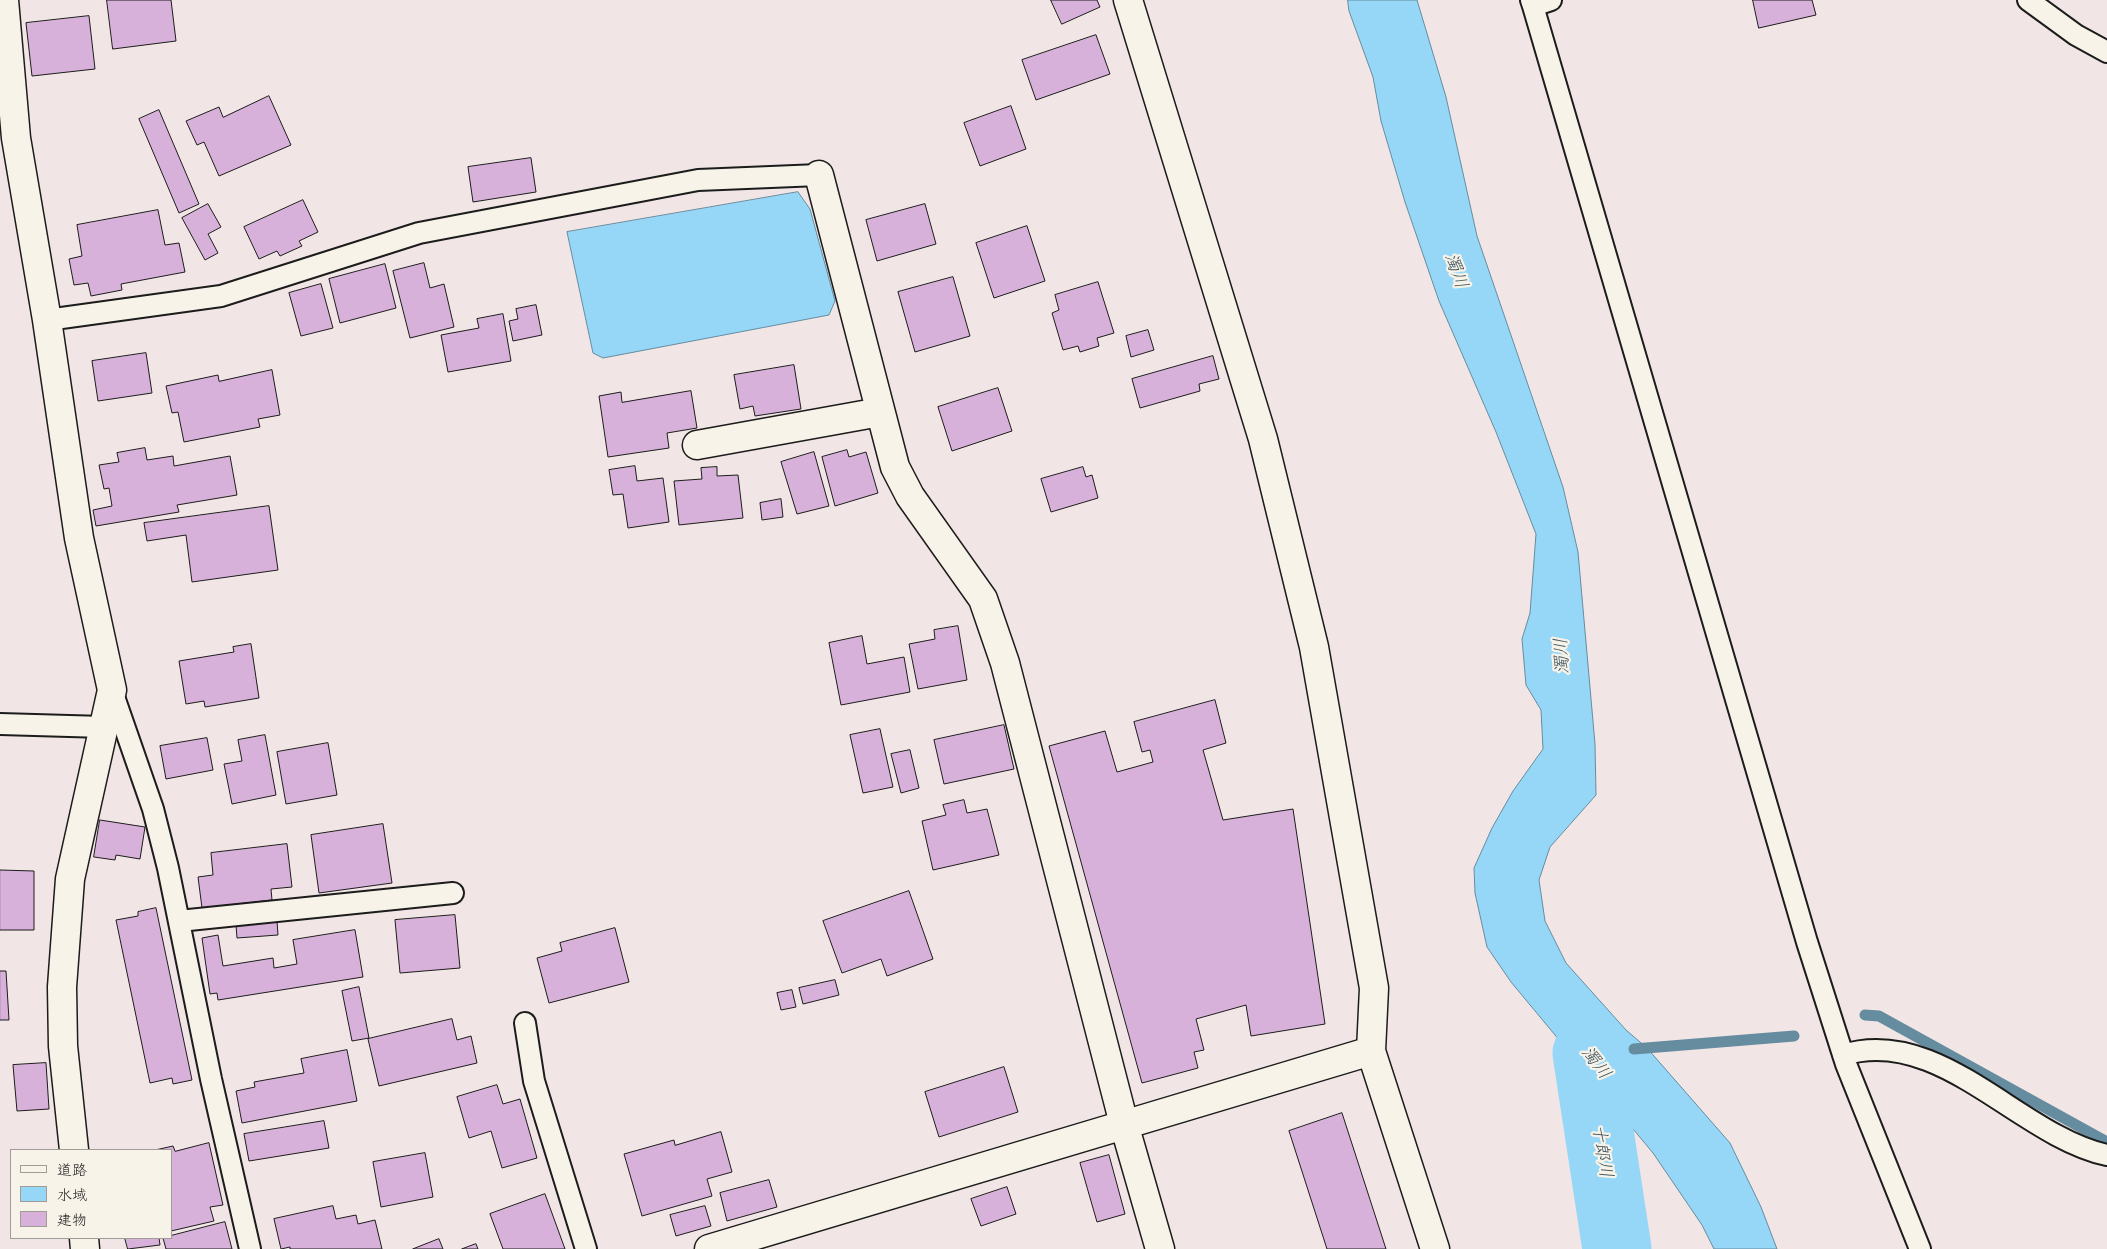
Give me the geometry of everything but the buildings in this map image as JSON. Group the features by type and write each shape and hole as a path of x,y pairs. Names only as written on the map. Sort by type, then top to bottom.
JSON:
{"street":[{"path":"4,0 8,142 48,320 79,538 112,690 70,879 65,948 63,1046 74,1149"},
{"path":"1128,0 1263,439 1314,647 1374,988 1371,1051 1435,1249"},
{"path":"819,175 895,466 910,496 982,599 998,645 1124,1124 1160,1249"},
{"path":"697,445 880,412"},
{"path":"708,1249 1371,1051"}],"lane":[{"path":"2028,0 2076,35 2107,52"},
{"path":"1538,2 1807,942 1843,1055 1920,1249"},
{"path":"48,320 221,296 419,233 688,182 819,175"},
{"path":"112,690 153,809 250,1249"},
{"path":"0,724 104,727"},
{"path":"179,921 453,893"},
{"path":"525,1023 534,1080 586,1249"},
{"path":"1843,1055 1858,1050 1884,1049 1918,1057 1956,1074 2074,1144 2107,1156"}],"water":[{"name":"濁川","path":"1348,0 1417,0 1446,97 1477,236 1563,487 1578,552 1595,744 1596,795 1550,847 1539,880 1545,921 1566,963 1626,1030 1647,1048 1730,1143 1761,1207 1777,1249 1714,1249 1702,1225 1653,1153 1511,982 1487,947 1475,893 1474,868 1492,828 1513,791 1543,749 1541,710 1526,685 1522,639 1530,613 1536,534 1496,432 1439,301 1405,202 1381,121 1373,77 1349,11"},
{"path":"798,192 810,209 835,301 829,315 603,358 593,353 567,232"}],"waterway":[{"path":"1865,1015 1879,1016 2107,1142"},
{"path":"1634,1049 1794,1036"},
{"name":"十郎川","path":"1587,1053 1617,1249"}]}
